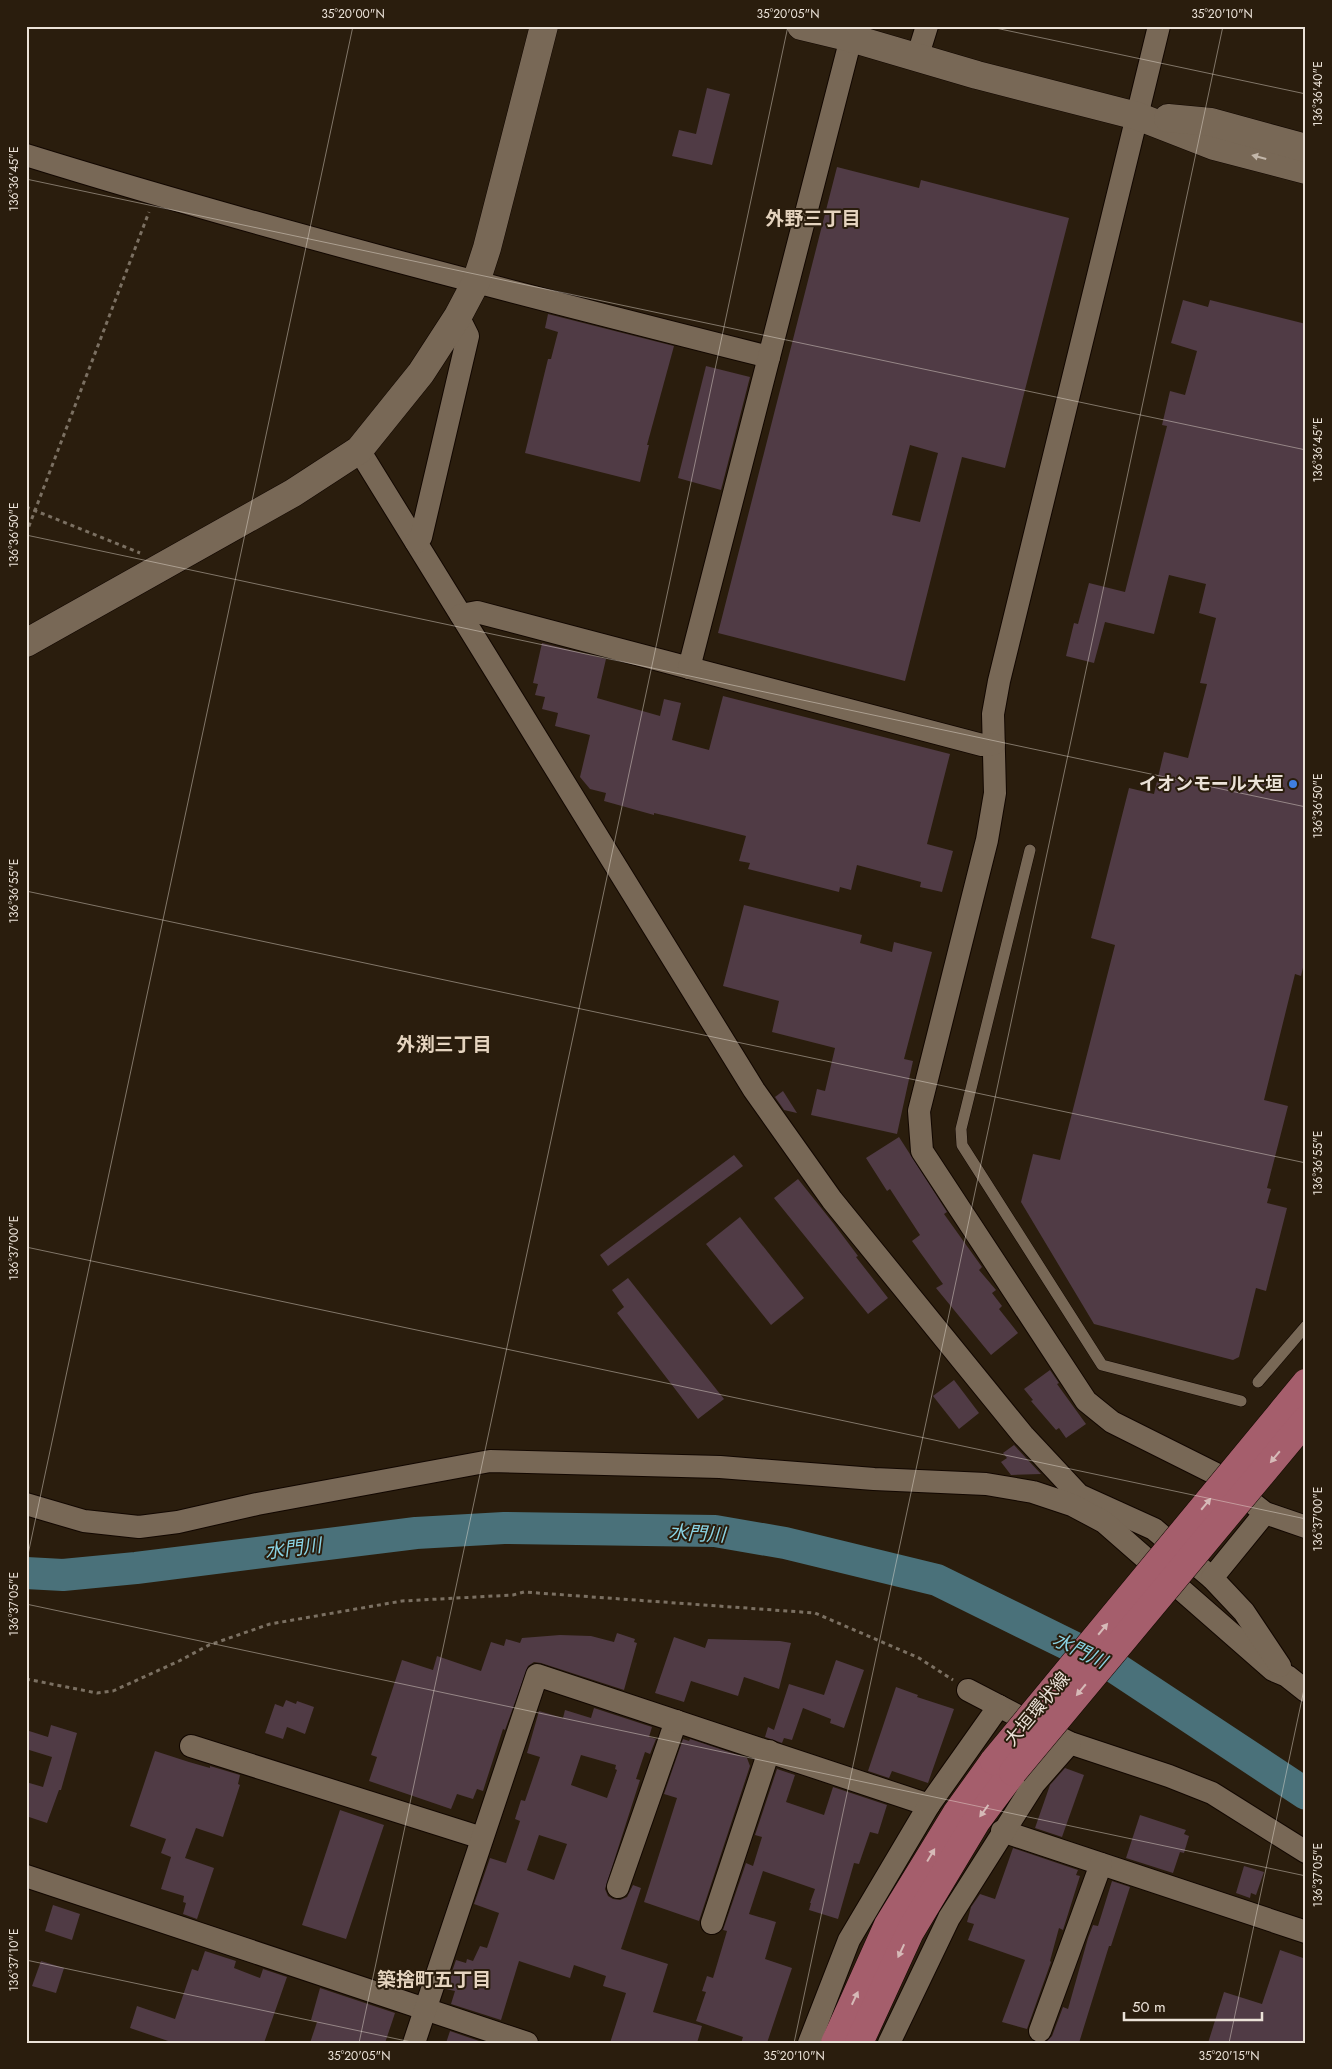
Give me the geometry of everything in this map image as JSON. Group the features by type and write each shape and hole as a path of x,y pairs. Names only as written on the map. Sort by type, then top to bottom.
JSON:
{"main road":[{"name":"大垣環状線","path":"859,2043 910,1932 976,1822 1003,1767 1306,1383"},
{"name":"大垣環状線","path":"835,2043 888,1926 956,1814 1003,1767 1306,1420"}],"street":[{"path":"26,643 293,493 359,450 421,373 458,316 476,282 487,248 544,26"},
{"path":"801,26 851,38 978,75 1137,116 1214,146 1306,170"},
{"path":"917,58 922,48 927,26"},
{"path":"1158,26 999,680 993,714 995,793 987,840 919,1111 922,1151 1086,1401 1112,1422 1216,1474 1265,1513 1306,1527"},
{"path":"689,668 851,38"},
{"path":"1137,116 1211,122 1306,148"},
{"path":"26,155 156,195 476,282 769,357"},
{"path":"416,542 421,537 468,336 458,316"},
{"path":"359,450 754,1090 838,1207 1076,1500 1104,1522 1273,1670 1287,1676 1306,1691"},
{"path":"461,615 477,612 982,744 994,744"},
{"path":"26,1504 84,1521 140,1527 178,1522 257,1504 490,1461 720,1466 874,1479 986,1484 1076,1500 1154,1529 1212,1578 1244,1612 1287,1676"},
{"path":"1212,1578 1265,1513"},
{"path":"414,2043 537,1675 929,1805"},
{"path":"968,1690 1070,1743 1169,1776 1212,1793 1306,1852"},
{"path":"809,2043 849,1940 929,1805 999,1706"},
{"path":"618,1886 676,1721"},
{"path":"889,2043 949,1918 1002,1831 1034,1784 1070,1743"},
{"path":"191,1746 482,1838"},
{"path":"712,1923 768,1752"},
{"path":"1002,1831 1306,1932"},
{"path":"1040,2031 1101,1864"},
{"path":"26,1876 527,2043"}],"lane":[{"path":"1030,850 961,1129 962,1145 1102,1365 1241,1401"},
{"path":"1258,1382 1306,1326"}],"path":[{"path":"26,534 156,195"},
{"path":"26,507 151,557 159,568"},
{"path":"26,1680 97,1693 113,1691 209,1645 270,1624 402,1602 512,1595 524,1592 815,1613 919,1658 968,1690"}],"building":[{"path":"707,88 730,94 712,165 672,156 679,130 696,134"},
{"path":"837,167 919,188 921,180 1069,218 1005,468 962,457 905,681 718,633","holes":["910,445 938,453 920,522 892,515"]},
{"path":"1183,300 1208,307 1210,300 1306,324 1306,955 1301,976 1295,974 1264,1100 1288,1106 1267,1188 1271,1189 1267,1203 1287,1208 1266,1291 1256,1288 1239,1357 1233,1360 1094,1324 1021,1202 1033,1154 1060,1160 1115,945 1091,938 1129,788 1154,794 1164,752 1188,758 1207,684 1200,683 1216,618 1199,613 1206,584 1169,575 1154,634 1105,622 1094,663 1066,656 1074,623 1078,624 1089,583 1125,592 1167,426 1162,425 1170,391 1185,395 1197,351 1171,343"},
{"path":"548,314 674,346 647,445 649,445 640,482 525,453 548,359 551,359 558,332 545,328"},
{"path":"706,366 750,377 721,490 678,478"},
{"path":"542,643 606,659 597,698 660,716 664,699 681,703 672,740 709,750 723,696 950,754 927,844 953,851 942,892 920,887 921,882 857,865 851,890 840,887 839,892 748,869 750,863 739,861 746,836 654,813 654,815 604,801 606,793 590,789 580,777 590,735 555,726 558,713 542,709 545,697 535,695 538,684 533,683"},
{"path":"744,905 862,935 860,943 892,952 894,942 932,952 904,1059 913,1061 897,1134 811,1115 817,1089 825,1091 835,1048 772,1032 779,1001 723,986"},
{"path":"783,1091 797,1113 784,1110 775,1097"},
{"path":"899,1137 947,1212 944,1214 982,1267 979,1270 996,1290 992,1293 1002,1306 999,1309 1018,1333 991,1355 936,1288 943,1284 912,1241 920,1235 890,1189 887,1191 866,1158"},
{"path":"734,1155 743,1166 608,1266 600,1255"},
{"path":"798,1179 834,1224 858,1256 856,1257 888,1298 868,1314 774,1198"},
{"path":"740,1217 804,1298 771,1325 706,1244"},
{"path":"628,1278 724,1399 698,1419 617,1313 624,1307 612,1290"},
{"path":"1050,1370 1059,1383 1057,1384 1086,1424 1066,1438 1059,1428 1056,1430 1031,1401 1033,1400 1024,1389"},
{"path":"954,1380 979,1413 959,1429 933,1396"},
{"path":"1014,1445 1041,1474 1011,1475 1001,1462 1007,1458 1003,1453"},
{"path":"617,1633 635,1639 634,1642 637,1643 624,1690 541,1663 534,1662 528,1666 505,1730 503,1729 483,1791 477,1789 473,1799 457,1794 451,1809 369,1781 377,1757 371,1755 402,1660 433,1670 437,1656 481,1671 491,1642 504,1646 506,1639 520,1643 522,1638 560,1635 591,1636 614,1642"},
{"path":"674,1637 705,1648 708,1639 791,1643 779,1689 744,1677 738,1696 691,1681 684,1702 655,1693"},
{"path":"836,1660 864,1670 844,1728 830,1723 831,1719 803,1708 792,1740 784,1738 782,1743 765,1737 768,1727 774,1730 789,1684 824,1695"},
{"path":"896,1687 918,1695 917,1697 954,1709 928,1783 892,1771 889,1778 868,1771"},
{"path":"286,1700 296,1704 297,1701 314,1707 305,1734 287,1727 283,1739 265,1733 275,1704 283,1707"},
{"path":"594,1708 652,1727 649,1737 656,1739 650,1754 645,1752 636,1779 640,1780 605,1889 608,1896 620,1900 627,1897 633,1885 641,1888 621,1949 668,1964 653,2012 702,2026 697,2043 610,2043 626,1993 603,1986 606,1976 574,1965 570,1978 519,1961 501,2020 451,2004 455,1991 446,1989 456,1960 466,1963 467,1959 473,1961 480,1946 487,1948 499,1913 474,1904 490,1858 506,1863 520,1821 515,1819 521,1800 525,1801 540,1757 527,1753 539,1711 563,1718 565,1710 591,1718","holes":["581,1755 616,1765 615,1769 617,1770 607,1798 571,1785","539,1835 567,1844 554,1880 527,1870"]},
{"path":"51,1725 77,1733 61,1790 59,1790 47,1823 26,1816 26,1782 43,1787 52,1757 26,1749 26,1730 48,1737"},
{"path":"683,1739 689,1741 690,1739 747,1758 750,1766 699,1921 644,1902 677,1798 664,1794"},
{"path":"155,1751 240,1775 238,1784 240,1785 223,1837 196,1828 185,1858 214,1868 197,1919 183,1914 186,1903 183,1902 184,1896 161,1889 171,1857 161,1853 166,1839 130,1826"},
{"path":"1065,1768 1084,1775 1062,1837 1035,1828 1050,1785"},
{"path":"777,1769 795,1775 786,1802 824,1815 833,1787 887,1805 878,1834 870,1832 859,1864 854,1863 838,1919 809,1910 815,1889 763,1871 749,1914 776,1922 765,1959 792,1968 767,2043 741,2043 743,2037 696,2021 706,1992 702,1991 707,1976 713,1978 727,1931 723,1930 746,1863 753,1866 762,1837 755,1835"},
{"path":"340,1810 384,1825 346,1939 302,1925"},
{"path":"1140,1815 1186,1830 1184,1834 1189,1836 1184,1853 1180,1852 1173,1873 1126,1858"},
{"path":"1013,1848 1078,1870 1076,1875 1080,1876 1063,1930 1059,1928 1051,1962 1027,2029 1002,2022 1025,1960 968,1940 974,1924 967,1922 971,1907 980,1894 995,1899"},
{"path":"1244,1866 1264,1872 1256,1895 1251,1893 1250,1898 1236,1893"},
{"path":"1112,1881 1130,1887 1111,1946 1109,1946 1079,2043 1045,2043 1052,2036 1063,2007 1068,2009 1088,1938 1093,1925 1098,1926"},
{"path":"53,1905 80,1914 72,1940 45,1931"},
{"path":"1280,1950 1306,1959 1306,2043 1208,2043 1224,1992 1262,2004"},
{"path":"205,1951 236,1961 234,1968 260,1978 263,1969 287,1977 264,2043 174,2043 130,2028 137,2006 175,2019 192,1969 198,1971"},
{"path":"41,1961 64,1968 56,1993 32,1986"},
{"path":"320,1988 395,2013 385,2043 310,2043 317,2022 311,2020"},
{"path":"450,2031 485,2043 446,2043"}],"waterway":[{"name":"水門川","path":"26,1573 63,1575 136,1568 416,1533 504,1528 715,1531 785,1543 937,1580 1114,1667 1306,1794"}],"place":[{"name":"イオンモール大垣","path":"1293,784"}],"district":[{"name":"外野三丁目","path":"813,218"},
{"name":"外渕三丁目","path":"444,1044"},
{"name":"築捨町五丁目","path":"434,1979"}]}
